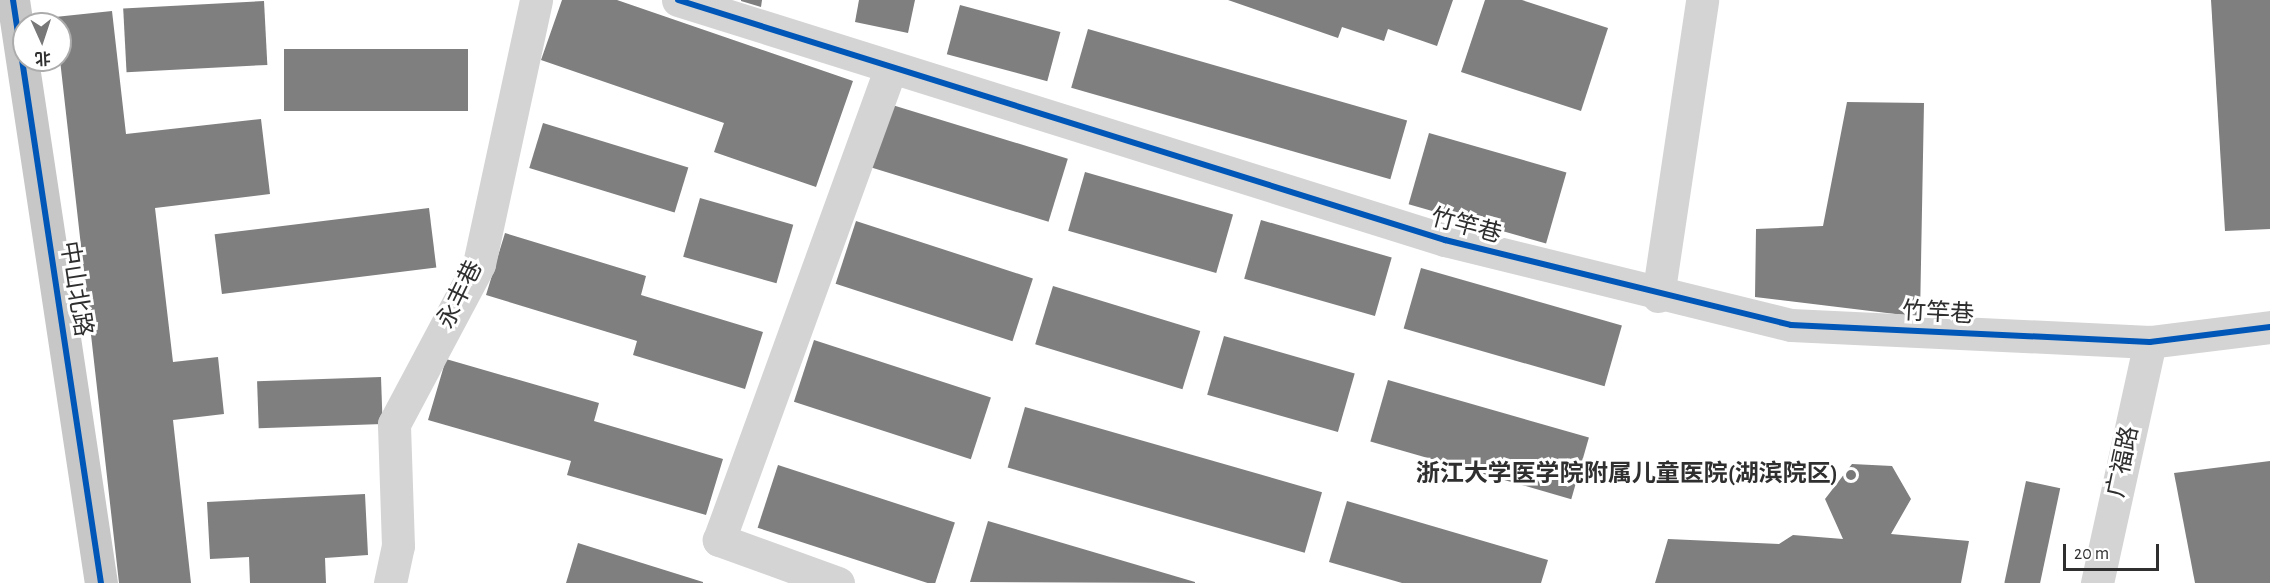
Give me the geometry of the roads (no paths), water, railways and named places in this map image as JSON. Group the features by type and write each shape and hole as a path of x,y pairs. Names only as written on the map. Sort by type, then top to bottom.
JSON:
{"main road":[{"name":"中山北路","path":"13,0 101,583"}],"street":[{"name":"永丰巷","path":"390,583 398,546 394,424 479,264 536,0"},
{"name":"竹竿巷","path":"678,0 890,70 1444,240 1658,296 1791,325 2150,342 2270,327"},
{"path":"1658,296 1702,0"},
{"path":"838,583 719,540 890,70"},
{"name":"广福路","path":"2097,583 2150,342"}],"place":[{"name":"浙江大学医学院附属儿童医院(湖滨院区)","path":"1851,475"}]}
